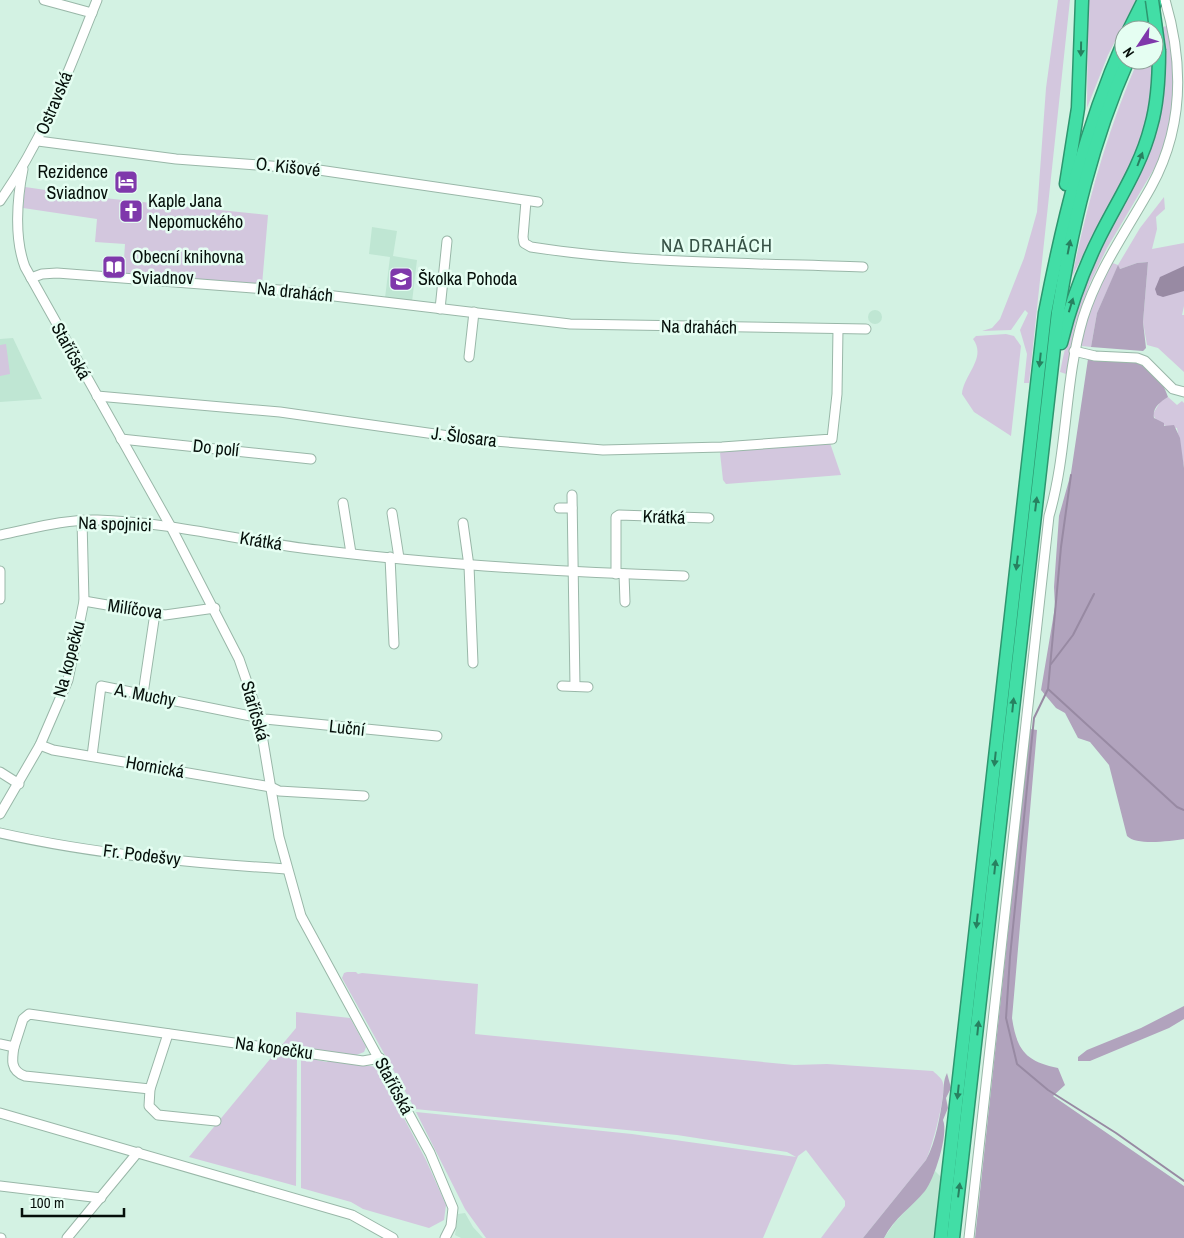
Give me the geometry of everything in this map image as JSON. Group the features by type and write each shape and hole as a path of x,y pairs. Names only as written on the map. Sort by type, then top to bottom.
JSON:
{"highway":[{"path":"941,1238 1045,314 1058,243 1078,108 1082,0"},
{"path":"1134,20 1144,0"},
{"path":"1046,421 1060,347 1076,292 1100,235 1138,166 1151,126 1159,80 1159,51 1152,0"},
{"path":"1147,20 1157,0"},
{"path":"1058,243 1083,150 1114,68"},
{"path":"953,1238 1058,312 1069,245 1095,148 1124,70"}],"street":[{"path":"44,0 92,14"},
{"name":"Ostravská","path":"0,201 3,190 23,169 38,141 97,0"},
{"path":"969,1238 1049,516 1058,486 1074,351 1083,318 1098,280 1152,185 1171,143 1176,120 1180,83 1173,27 1165,0"},
{"name":"O. Kišové","path":"38,141 166,158 312,169 538,202"},
{"name":"Staříčská","path":"23,169 18,196 20,254 31,278 215,608 239,659 258,717 286,869 307,928 380,1058 430,1153 453,1208 451,1226 446,1238"},
{"path":"3,190 8,196 18,196"},
{"path":"526,200 522,237 524,243 531,247 590,256 692,262 863,267"},
{"path":"440,308 447,241"},
{"name":"Na drahách","path":"31,278 42,274 57,273 292,291 570,324 866,329"},
{"path":"469,357 474,312"},
{"name":"J. Šlosara","path":"97,396 280,412 470,439 603,450 722,447 832,439 837,394 838,329"},
{"path":"1074,351 1095,356 1137,358 1145,361 1173,389 1184,392"},
{"name":"Do polí","path":"121,439 311,459"},
{"path":"572,495 575,686"},
{"path":"343,504 351,553"},
{"path":"559,508 572,508"},
{"path":"392,513 395,558 394,644"},
{"name":"Krátká","path":"625,602 620,574 616,516 709,518"},
{"name":"Na spojnici","path":"0,535 82,520 170,527"},
{"name":"Na kopečku","path":"0,814 40,745 68,680 84,601 82,520"},
{"path":"463,523 469,566 473,663"},
{"name":"Krátká","path":"170,527 318,550 469,566 684,576"},
{"path":"0,571 0,599"},
{"name":"Milíčova","path":"84,601 164,615 215,608"},
{"path":"143,694 155,613"},
{"name":"A. Muchy","path":"92,756 101,686 258,717"},
{"path":"562,686 588,687"},
{"name":"Luční","path":"258,717 357,730 437,736"},
{"name":"Hornická","path":"40,745 53,750 271,787 278,792 364,796"},
{"path":"0,772 19,784"},
{"name":"Fr. Podešvy","path":"0,833 41,842 137,856 286,869"},
{"name":"Na kopečku","path":"150,1089 24,1076 17,1072 13,1066 14,1047 23,1020 29,1014 363,1061 380,1058"},
{"path":"168,1034 150,1089 148,1102 154,1112 216,1121"},
{"path":"0,1044 14,1047"},
{"path":"0,1112 352,1215 393,1238"},
{"path":"67,1238 138,1152"},
{"path":"0,1186 101,1198"}],"shaded area":[{"path":"1058,0 1070,0 1029,383 1024,383 1027,354 1020,330 1028,313 1025,310 1011,330 982,331 992,328 1000,319 1024,258 1037,212 1046,88"},
{"path":"1088,0 1136,0 1126,20 1114,20 1114,43 1087,108"},
{"path":"1169,25 1177,72 1171,125 1161,157 1107,248 1090,283 1075,325 1066,374 1060,372 1070,329 1083,287 1099,249 1139,176 1153,140 1162,103 1164,84 1164,27"},
{"path":"1134,70 1154,70 1148,121 1135,158 1072,277 1099,167"},
{"path":"25,187 94,197 268,215 262,285 123,275 125,244 95,242 97,219 23,208"},
{"path":"1164,197 1165,209 1156,217 1157,229 1152,249 1184,243 1184,306 1182,315 1184,315 1184,372 1158,348 1147,345 1143,322 1148,262 1137,263 1120,269 1118,266 1097,313 1091,347 1082,346 1082,336 1087,314 1110,262 1118,265 1140,228"},
{"name":"Školka Pohoda","path":"372,227 397,231 393,256 417,260 412,302 385,298 390,257 369,254"},
{"path":"1148,262 1143,322 1146,348 1143,351 1091,347 1097,313 1118,265 1120,269 1137,263"},
{"path":"1184,266 1184,291 1163,297 1157,295 1155,289 1160,277"},
{"path":"875,310 880,312 882,317 880,322 875,324 870,322 868,317 870,312"},
{"path":"1006,334 1014,336 1021,346 1011,436 974,412 962,394 976,359 977,346 973,339 976,336"},
{"path":"13,338 42,399 0,402 0,339"},
{"path":"6,344 10,374 0,376 0,345"},
{"path":"1088,359 1114,359 1137,362 1155,373 1168,397 1155,408 1154,418 1164,423 1164,426 1174,425 1180,438 1184,468 1184,839 1146,842 1127,836 1109,765 1090,742 1078,738 1065,713 1056,708 1041,690 1055,607 1054,587 1059,516 1071,473"},
{"path":"1168,397 1177,405 1182,401 1184,403 1184,468 1177,428 1160,423 1153,414 1160,402"},
{"path":"830,443 841,475 726,484 723,480 720,453 723,450"},
{"path":"1030,729 1037,730 1012,1018 1017,1039 1025,1053 1031,1058 1058,1068 1065,1085 1053,1096 1184,1186 1184,1238 975,1238"},
{"path":"344,973 478,984 475,1034 794,1065 827,1064 933,1071 943,1083 941,1110 935,1134 926,1160 863,1238 821,1238 845,1206 845,1201 806,1150 798,1156 763,1238 486,1238 465,1209 416,1112 632,1134 796,1157 787,1152 677,1135 415,1109 342,978"},
{"path":"1184,1006 1184,1019 1169,1028 1090,1061 1078,1061 1078,1057 1087,1050 1141,1028"},
{"path":"296,1012 350,1018 366,1047 364,1052 354,1056 281,1046 296,1028"},
{"path":"275,1053 297,1056 296,1186 189,1157"},
{"path":"301,1057 327,1062 328,1060 377,1067 426,1160 446,1205 444,1220 429,1228 363,1209 351,1202 301,1188"},
{"path":"947,1073 951,1088 946,1098 948,1108 943,1120 944,1135 936,1167 929,1185 920,1197 893,1224 884,1238 863,1238 926,1160 937,1129 944,1081"},
{"path":"935,1171 942,1178 933,1238 884,1238 895,1222 924,1192"},
{"path":"465,1213 473,1227 483,1238 461,1238 455,1235 458,1214"}],"waterway":[{"path":"1071,475 1061,547 1048,689 1034,718 1010,957 1006,1018 1017,1064 1048,1090 1116,1133 1184,1181"},
{"path":"1051,664 1073,635 1094,594"},
{"path":"1048,689 1177,807 1184,810"}],"place":[{"name":"Rezidence Sviadnov","path":"126,182"},
{"name":"Kaple Jana Nepomuckého","path":"131,211"},
{"name":"Obecní knihovna Sviadnov","path":"114,267"},
{"name":"Školka Pohoda","path":"401,279"}],"district":[{"name":"NA DRAHÁCH","path":"717,245"}]}
